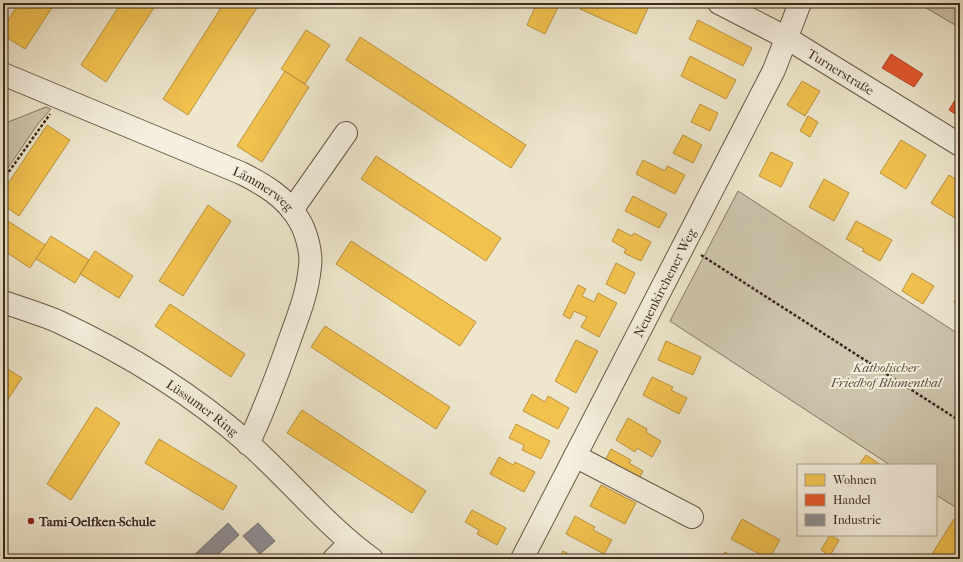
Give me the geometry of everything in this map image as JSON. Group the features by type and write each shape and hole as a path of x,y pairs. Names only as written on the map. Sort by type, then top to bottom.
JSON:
{"street":[{"name":"Turnerstraße","path":"719,3 785,37 960,145"},
{"name":"Neuenkirchener Weg","path":"522,559 774,70 785,37 800,3"},
{"name":"Lämmerweg","path":"3,74 241,173 265,185 284,201 299,220 306,237 311,265 303,302 277,376 248,444"},
{"path":"292,210 346,133"},
{"name":"Lüssumer Ring","path":"3,302 56,321 118,352 182,390 248,444 350,543 372,559"},
{"path":"575,456 692,517"},
{"path":"334,559 350,543"}],"path":[{"path":"3,180 40,126 63,99"},
{"path":"683,245 960,421"}],"green space":[{"path":"918,3 960,3 960,28"},
{"path":"46,107 51,109 38,124 3,175 3,124"},
{"name":"Katholischer Friedhof Blumenthal","path":"738,191 960,335 960,510 937,496 937,464 888,464 670,321"}],"building: Wohnen":[{"path":"19,3 55,3 25,49 3,35 3,28"},
{"path":"121,3 157,3 106,82 81,65"},
{"path":"224,3 260,3 188,115 163,99"},
{"path":"537,3 560,3 545,34 527,25"},
{"path":"583,3 643,3 649,6 636,34 580,9"},
{"path":"698,20 752,48 743,66 689,39"},
{"path":"306,30 330,45 305,84 281,69"},
{"path":"360,37 526,145 511,168 346,60"},
{"path":"690,56 736,80 726,99 681,76"},
{"path":"285,71 309,87 262,162 237,146"},
{"path":"802,81 820,91 805,116 787,105"},
{"path":"700,104 718,113 710,131 691,122"},
{"path":"808,116 818,122 810,137 800,131"},
{"path":"47,125 70,140 19,216 3,205 3,191"},
{"path":"683,135 702,145 693,163 673,153"},
{"path":"901,140 926,155 906,189 880,173"},
{"path":"771,152 793,163 781,187 759,176"},
{"path":"376,156 501,238 486,261 361,179"},
{"path":"643,160 665,171 667,166 685,175 675,194 636,174"},
{"path":"949,175 960,182 960,210 955,218 931,203"},
{"path":"824,179 849,193 834,221 809,207"},
{"path":"633,196 667,214 659,228 625,211"},
{"path":"208,205 231,221 183,296 159,281"},
{"path":"8,221 45,245 30,268 3,250 3,229"},
{"path":"856,221 892,240 880,261 862,251 864,249 846,239"},
{"path":"618,229 632,236 634,233 651,242 641,261 624,253 626,249 612,241"},
{"path":"51,236 89,260 75,283 36,259"},
{"path":"351,241 476,322 460,346 336,264"},
{"path":"95,251 133,276 119,298 80,274"},
{"path":"616,263 635,273 625,294 606,284"},
{"path":"912,273 934,286 923,304 902,291"},
{"path":"578,285 586,289 582,296 594,302 598,293 617,303 599,337 581,327 587,317 574,311 570,319 563,315"},
{"path":"960,291 960,305 954,302"},
{"path":"170,304 245,354 231,377 155,326"},
{"path":"325,326 450,407 436,429 311,347"},
{"path":"576,340 598,351 576,393 555,381"},
{"path":"666,341 701,357 693,375 658,360"},
{"path":"3,366 22,378 3,407"},
{"path":"652,377 673,387 671,390 687,398 679,414 643,395"},
{"path":"532,394 545,402 548,396 569,408 558,429 523,411"},
{"path":"96,407 120,423 71,500 47,484"},
{"path":"302,410 426,491 412,513 287,433"},
{"path":"628,418 647,429 646,432 661,441 652,457 637,448 635,452 616,440"},
{"path":"516,424 550,441 541,459 522,450 524,445 509,438"},
{"path":"159,439 237,486 223,510 145,463"},
{"path":"611,449 631,460 629,463 643,471 635,486 601,468"},
{"path":"866,455 880,464 860,464"},
{"path":"499,457 513,465 515,462 535,472 524,492 490,474"},
{"path":"601,485 636,503 625,524 590,506"},
{"path":"472,510 506,528 497,545 477,534 479,530 465,522"},
{"path":"575,516 595,527 593,530 612,540 604,554 566,534"},
{"path":"742,519 780,540 769,559 731,539"},
{"path":"954,519 960,523 960,559 929,559"},
{"path":"829,536 839,540 830,556 821,550"},
{"path":"563,551 577,559 559,559"},
{"path":"725,552 737,559 721,559"}],"building: Handel":[{"path":"891,54 923,74 914,87 882,68"},
{"path":"958,95 960,96 960,117 949,110"}],"building: Industrie":[{"path":"228,523 239,535 213,559 190,559"},
{"path":"258,523 275,541 260,554 243,536"}],"place":[{"name":"Tami-Oelfken-Schule","path":"31,521"}]}
